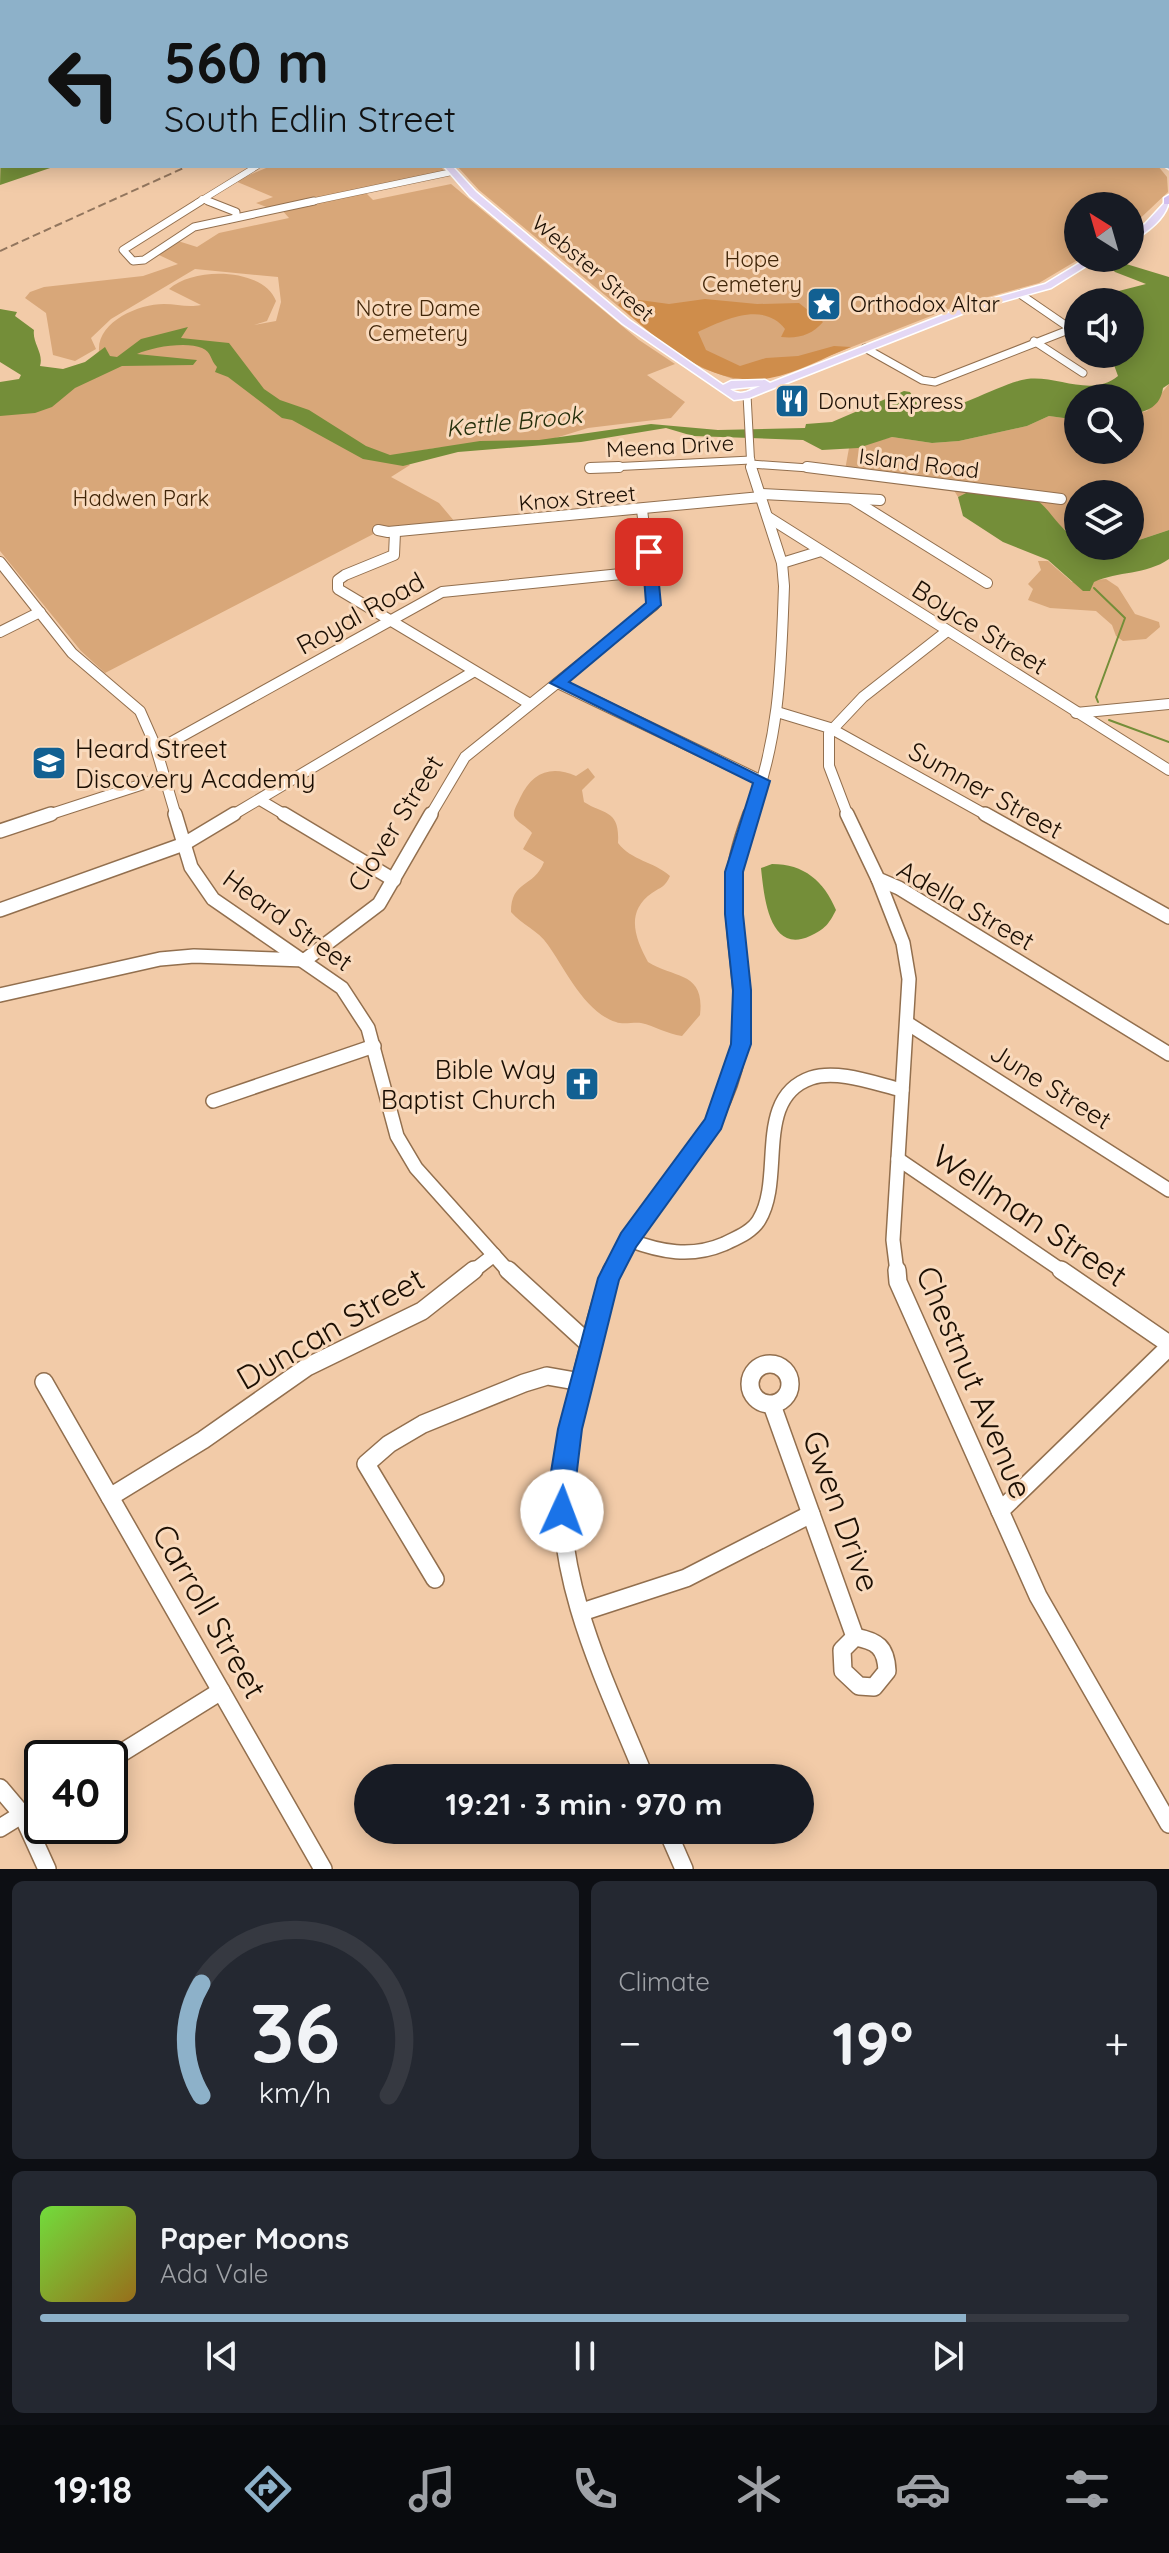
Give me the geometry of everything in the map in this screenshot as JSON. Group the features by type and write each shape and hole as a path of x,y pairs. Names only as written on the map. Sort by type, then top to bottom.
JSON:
{"main road":[{"name":"Webster Street","path":"450,169 473,194 626,322 734,397 748,398"},
{"path":"1144,228 1168,200"},
{"path":"748,398 778,382 865,348 969,308 1056,282 1072,272"},
{"path":"697,372 749,388 748,398"},
{"path":"723,389 738,383 778,382"}],"street":[{"path":"254,168 124,251 137,261 153,256 194,227 450,169"},
{"path":"202,199 236,212 236,217"},
{"path":"865,348 922,380 935,382 1071,328 1020,294"},
{"path":"1034,341 1083,373"},
{"path":"640,1764 582,1612 566,1546 562,1511 566,1450 609,1278 629,1240 703,1141 723,1104 735,1069 743,1017 734,872 772,750 784,586 782,563 751,462 748,398"},
{"name":"Island Road","path":"751,462 1061,499"},
{"name":"Meena Drive","path":"590,468 751,462"},
{"name":"Knox Street","path":"378,530 395,532 642,510 760,495 880,500"},
{"path":"852,499 987,583"},
{"name":"Clover Street","path":"305,960 379,904 458,766 654,605 642,510"},
{"name":"Boyce Street","path":"768,517 1169,770"},
{"path":"395,532 394,555 337,581 344,594 530,704"},
{"path":"782,563 821,551"},
{"name":"Heard Street","path":"2,567 72,653 140,711 157,750 195,877 206,892 342,988 356,1005 374,1046 392,1122 405,1151 432,1187 494,1255 549,1312 590,1345"},
{"name":"Royal Road","path":"157,750 442,592 463,587 651,571"},
{"path":"0,632 40,612"},
{"path":"830,728 946,632"},
{"path":"0,910 184,844 473,672"},
{"path":"558,683 762,781"},
{"path":"1076,713 1169,704"},
{"name":"Sumner Street","path":"777,709 830,728 1169,917"},
{"name":"Adella Street","path":"830,728 827,749 832,775 878,879 899,888 1169,1054"},
{"path":"0,831 165,777"},
{"path":"260,800 394,880"},
{"name":"Chestnut Avenue","path":"878,879 908,966 894,1268 903,1296 1063,1644 1169,1824"},
{"path":"0,995 160,959 194,956 305,960"},
{"name":"June Street","path":"907,1023 1169,1190"},
{"path":"213,1101 374,1046"},
{"path":"629,1240 655,1251 693,1253 712,1250 756,1225 767,1204 780,1111 788,1096 806,1080 823,1076 902,1090"},
{"name":"Wellman Street","path":"898,1159 1169,1346"},
{"name":"Duncan Street","path":"110,1497 203,1440 307,1367 422,1311 494,1255"},
{"path":"1000,1511 1169,1346"},
{"path":"435,1579 366,1464 411,1430 524,1383 547,1376 581,1382"},
{"name":"Carroll Street","path":"44,1382 323,1869"},
{"name":"Gwen Drive","path":"772,1405 855,1637"},
{"path":"582,1612 686,1578 811,1514"},
{"path":"128,1749 221,1691"},
{"path":"0,1788 22,1814 47,1869"},
{"path":"0,1828 22,1814"},
{"path":"673,1844 684,1869"}],"green space":[{"path":"266,168 442,168 445,171 269,208 256,203 273,197 235,181"},
{"name":"Hope Cemetery","path":"459,168 1160,168 1167,177 1168,192 1144,215 1144,192 1064,192 1064,268 1039,283 959,305 780,375 733,379 702,368 654,336 479,190"},
{"path":"451,184 639,340 675,364 647,375 685,402 671,418 588,428 549,440 435,448 399,455 410,465 391,477 439,503 455,522 385,528 105,673 81,651 0,551 0,386 87,363 99,351 105,331 131,311 164,304 201,305 169,289 195,277 227,274 258,282 269,290 276,301 267,321 254,325 276,321 281,302 278,277 195,269 111,319 91,338 96,349 75,361 53,355 46,313 25,298 30,292 44,287 143,276 178,264 159,255 178,241 197,247 219,233 289,218 281,209 365,192 373,200"},
{"path":"1169,384 1169,530 1144,538 1144,480 1064,480 1064,529 1051,519 968,492 958,497 950,484 845,470 849,448 892,437 932,443 959,441 1027,426 1049,416 1064,418 1064,464 1144,464 1144,412"},
{"path":"1038,561 1048,561 1072,582 1106,579 1118,587 1135,614 1159,622 1160,627 1146,639 1123,641 1116,636 1112,625 1096,611 1050,608 1028,600 1033,589 1028,584 1041,570"},
{"path":"588,768 595,777 582,790 584,802 613,819 618,843 624,849 670,876 638,908 635,926 648,962 686,978 698,991 700,1015 682,1036 641,1023 619,1023 605,1017 576,988 544,940 511,912 515,894 535,876 544,862 523,849 532,833 514,816 520,798 530,782 543,773 558,771 576,776"}],"shaded area":[{"path":"0,168 50,168 0,185"},
{"path":"1144,269 1169,277 1169,384 1163,388 1156,404 1144,411 1144,384 1101,384 1118,376 1115,368 1144,368 1144,288 1130,288 1146,284 1115,272 1144,272"},
{"path":"625,298 669,304 705,299 757,304 799,303 823,322 804,335 781,337 785,329 776,320 754,314 730,319 698,332 706,350 740,366 766,358 798,356 834,346 851,347 780,376 748,379 726,376 706,369 668,347 618,305"},
{"path":"0,309 17,312 15,316 34,330 40,366 63,369 85,362 105,347 110,356 117,357 141,339 188,327 181,338 229,343 264,389 280,400 309,410 366,446 390,455 480,441 539,440 651,424 718,430 805,428 806,424 832,422 904,391 910,392 922,411 932,412 1027,379 1074,384 1064,384 1064,418 1049,416 1027,426 959,441 932,443 892,437 858,448 822,450 803,440 693,436 666,428 581,442 458,452 403,466 363,459 292,420 282,418 228,377 215,372 217,367 205,350 187,345 160,347 137,354 197,360 193,365 122,366 75,388 52,407 35,413 0,416 0,382 19,379 21,375 0,362"},
{"path":"968,492 1036,500 1064,529 1064,560 1144,560 1144,538 1169,530 1169,559 1151,568 1094,582 1090,591 1083,591 1048,560 1003,542 963,516 958,497"},
{"path":"772,864 794,867 819,883 836,910 829,923 810,936 796,940 785,937 777,930 767,907 761,868"}],"waterway":[{"path":"1094,588 1125,618 1096,697 1098,702"},
{"path":"1109,720 1169,742"}],"railway":[{"path":"0,251 184,168"}],"place":[{"name":"Orthodox Altar","path":"824,304"},
{"name":"Donut Express","path":"792,401"},
{"name":"Heard Street Discovery Academy","path":"49,763"},
{"name":"Bible Way Baptist Church","path":"582,1084"}],"route":[{"path":"562,1511 562,1478 570,1429 609,1278 629,1240 714,1123 729,1087 741,1044 742,990 734,914 734,872 747,820 762,781 558,683 654,605 649,552"}],"park label":[{"name":"Notre Dame Cemetery","path":"418,320"},
{"name":"Hadwen Park","path":"141,498"}],"water label":[{"name":"Kettle Brook","path":"514,421"}]}
